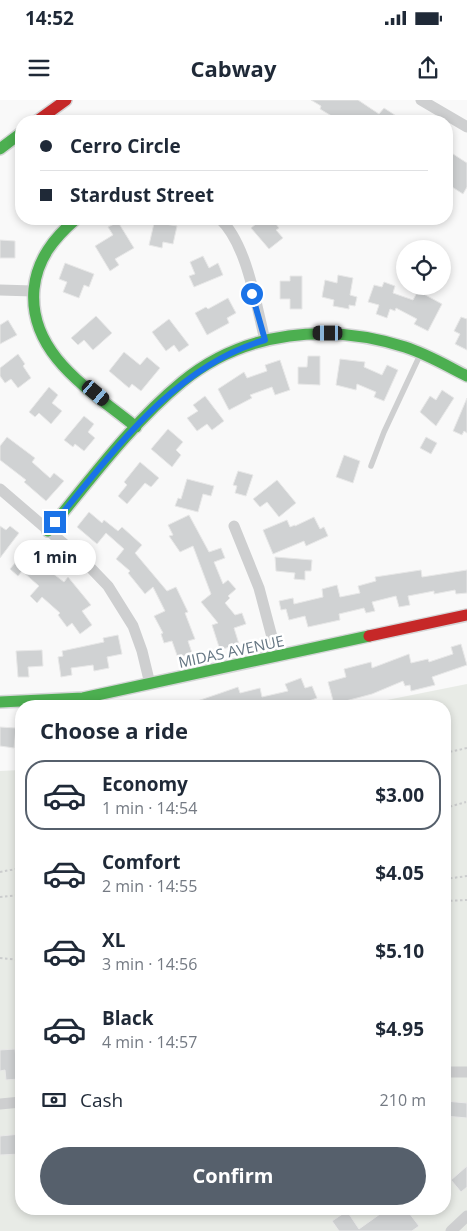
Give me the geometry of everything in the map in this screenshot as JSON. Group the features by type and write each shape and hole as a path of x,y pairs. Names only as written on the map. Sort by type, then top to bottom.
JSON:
{"street":[{"path":"45,115 66,100"},
{"path":"422,100 447,115"},
{"path":"453,119 467,127"},
{"path":"0,149 15,138"},
{"path":"68,225 62,229 45,251 38,264 33,292 38,326 52,354 136,427"},
{"path":"226,225 232,232 239,248 265,340"},
{"path":"0,290 33,292"},
{"path":"48,530 136,427 184,381 207,364 245,345 283,335 328,333 373,338 421,353 467,376"},
{"path":"0,489 97,573 121,604 142,651 150,684"},
{"path":"234,526 259,588 277,656"},
{"name":"MIDAS AVENUE","path":"42,700 83,698 467,615"},
{"name":"MIDAS AVENUE","path":"0,702 15,701"},
{"path":"451,1072 467,1072"},
{"path":"0,1104 15,1103"},
{"path":"454,1230 467,1216"}],"lane":[{"path":"371,466 384,432 421,353"}],"path":[{"path":"451,750 467,748"},
{"path":"451,806 466,801"},
{"path":"0,872 15,869"},
{"path":"451,878 467,876"},
{"path":"0,897 15,896"},
{"path":"451,901 467,900"},
{"path":"0,958 15,959"}],"shaded area":[{"path":"467,684 467,1231 0,1231 0,771 15,770 15,1215 451,1215 451,700 387,700"}],"building":[{"path":"311,100 358,100 379,114 384,108 395,115 330,115 320,109 321,106"},
{"path":"453,154 467,163 467,187 463,194 453,188"},
{"path":"120,225 134,248 115,259 119,265 110,271 95,246 113,235 108,227"},
{"path":"154,225 177,226 173,244 163,242 162,248 149,245"},
{"path":"255,225 277,225 279,228 276,230 283,238 269,249 251,228"},
{"path":"0,240 15,241 15,258 0,258"},
{"path":"203,256 209,268 218,263 223,275 194,287 189,276 195,274 190,262"},
{"path":"65,263 94,274 89,287 84,285 79,298 63,292 67,282 59,279"},
{"path":"338,275 353,278 350,295 357,297 355,306 349,305 349,309 333,306 334,300 322,297 325,280 337,283"},
{"path":"290,276 302,276 302,309 290,309 290,299 280,299 280,281 290,281"},
{"path":"384,282 395,286 393,293 396,295 413,300 416,295 425,295 442,304 428,331 414,324 417,319 396,308 395,311 390,309 387,318 376,314 379,305 368,302 374,285 382,287"},
{"path":"228,298 236,313 227,318 229,323 207,335 195,313 206,307 208,309"},
{"path":"96,316 112,333 93,350 84,340 78,345 71,338"},
{"path":"461,317 467,319 467,350 455,344 460,334 454,331"},
{"path":"169,319 189,345 179,352 174,345 166,351 152,332"},
{"path":"8,320 17,335 0,344 0,325"},
{"path":"124,352 140,365 147,357 160,368 141,391 132,384 129,388 109,371"},
{"path":"18,354 31,378 18,388 11,379 5,383 0,376 0,368"},
{"path":"308,356 320,356 320,385 298,384 298,367 307,367"},
{"path":"340,359 365,362 364,367 382,375 387,365 398,370 384,401 374,397 376,392 357,384 356,390 336,385"},
{"path":"280,360 290,390 275,395 272,387 250,395 252,398 229,410 218,389 244,372 247,378 267,371 265,365"},
{"path":"49,387 58,395 52,403 62,411 51,424 39,413 35,417 29,412"},
{"path":"442,390 454,398 436,426 420,412 430,396 436,400"},
{"path":"205,396 224,421 212,430 207,424 197,431 187,418 198,411 193,405"},
{"path":"467,398 467,433 464,431 462,435 453,431"},
{"path":"84,416 94,424 88,432 95,438 84,451 75,444 73,447 64,440"},
{"path":"168,429 183,442 176,450 181,455 172,467 151,449"},
{"path":"7,437 35,458 32,462 50,478 54,473 64,481 46,501 24,482 26,480 0,460 0,446"},
{"path":"426,437 437,443 431,454 420,448"},
{"path":"344,455 360,461 353,483 336,477"},
{"path":"140,462 159,478 151,487 145,483 127,504 118,496 127,485 124,482"},
{"path":"238,471 253,475 246,496 235,493 237,486 233,485"},
{"path":"187,479 214,486 211,496 203,494 198,512 175,506 178,498 181,499"},
{"path":"277,480 296,503 279,517 267,502 260,507 253,499"},
{"path":"89,512 102,523 104,520 118,531 122,527 142,545 135,553 167,591 176,587 188,612 185,613 195,639 188,641 192,653 178,658 172,641 164,643 161,634 163,633 154,616 165,611 153,587 145,594 128,573 130,571 116,559 124,549 106,533 97,544 77,527"},
{"path":"189,515 209,552 221,548 225,558 214,562 223,584 228,580 236,589 228,596 230,598 225,603 235,615 242,613 246,624 234,628 239,644 220,650 212,625 218,623 201,602 211,594 193,546 180,552 169,536 173,535 168,525"},
{"path":"314,517 320,529 324,527 328,536 306,546 304,541 273,554 263,530 287,520 290,527 295,526"},
{"path":"0,526 6,530 10,526 19,533 0,558"},
{"path":"31,544 41,552 35,560 64,582 68,577 91,605 82,611 92,625 80,634 72,623 67,627 58,615 60,613 42,597 37,603 30,596 39,586 22,571 18,576 10,569"},
{"path":"275,557 312,560 311,571 305,571 305,580 294,579 295,573 276,571"},
{"path":"421,570 422,577 467,570 467,593 456,594 455,590 434,594 434,591 408,596 410,605 399,607 396,596 372,602 375,611 366,613 364,608 339,614 340,620 308,627 305,616 289,620 286,609 281,610 279,601 293,598 294,604 323,597 322,589 337,585 340,597 360,593 358,586 376,581 375,577"},
{"path":"118,635 122,654 107,657 109,668 94,671 93,665 71,668 72,675 61,677 58,657 63,656 62,651 104,642 103,638"},
{"path":"461,644 467,665 432,677 435,685 411,691 410,685 405,686 403,681 372,694 349,700 333,700 328,682 346,677 344,669 371,662 372,668 409,654 411,663 428,659 429,662 453,654 451,647"},
{"path":"42,650 43,666 28,667 29,677 18,677 16,651"},
{"path":"301,678 305,688 312,686 317,698 312,700 200,700 238,687 240,693 260,688 262,697 288,691 285,684"},
{"path":"0,727 15,728 14,748 0,746"},
{"path":"15,1049 15,1079 6,1080 5,1070 0,1071 0,1050"},
{"path":"451,1102 467,1103 467,1118 451,1117"},
{"path":"15,1135 15,1154 0,1155 0,1136"},
{"path":"467,1166 467,1187 461,1192 451,1180"},
{"path":"341,1215 350,1215 359,1229 379,1215 411,1215 419,1226 412,1231 339,1231 332,1221"}],"traffic: fast":[{"path":"0,149 15,138"},
{"path":"70,225 48,250 36,278 34,289 35,312 41,333 52,352 66,369 101,400 136,427"},
{"path":"48,531 128,434 163,398 207,365 233,351 260,342 289,336 347,335 376,339 405,347 467,376"},
{"path":"42,700 83,698 369,636"},
{"path":"0,702 15,701"}],"traffic: jam":[{"path":"45,115 66,100"},
{"path":"369,636 467,615"}],"route":[{"path":"55,522 136,427 184,381 207,364 226,354 245,345 265,340 252,294"}]}
